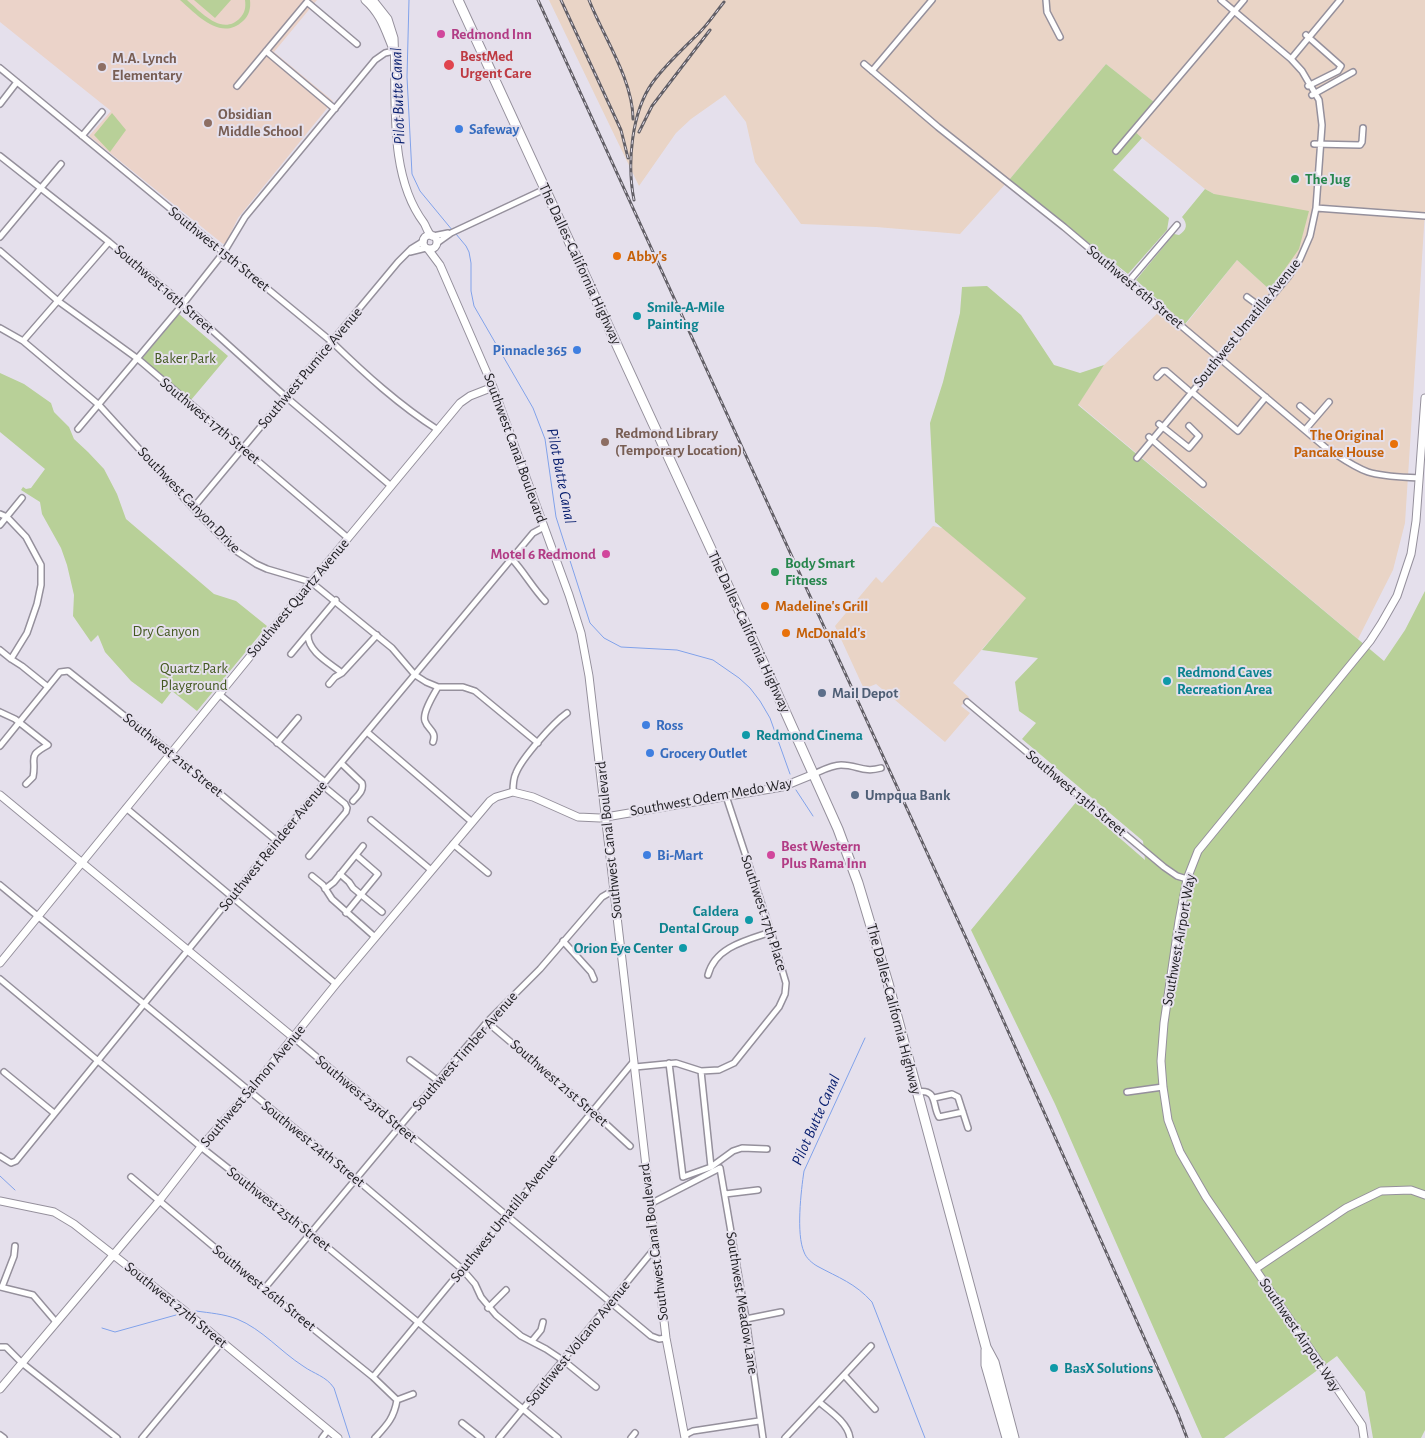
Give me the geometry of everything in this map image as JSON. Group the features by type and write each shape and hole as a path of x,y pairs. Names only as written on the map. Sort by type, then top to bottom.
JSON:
{"highway":[{"name":"The Dalles-California Highway","path":"458,0 838,829 858,883 888,983 986,1347 994,1362 1014,1438"},
{"name":"The Dalles-California Highway","path":"986,1347 986,1365 1005,1438"},
{"path":"998,1380 1008,1400 1020,1438"}],"main road":[{"name":"Southwest Canal Boulevard","path":"365,0 383,22 394,51"},
{"name":"Southwest Canal Boulevard","path":"373,0 382,10 392,28 394,38 398,157 406,187 493,387 569,595 585,652 607,816 666,1338 683,1437"},
{"name":"Southwest Canal Boulevard","path":"428,241 437,240 440,265"},
{"name":"Southwest Quartz Avenue","path":"0,963 219,694 438,430 465,399 493,387"},
{"name":"Southwest Airport Way","path":"1364,1438 1362,1425 1206,1197 1180,1152 1168,1120 1161,1061 1164,1023 1179,921 1187,879 1198,851 1353,662 1384,619 1396,596 1409,562 1416,529 1425,398"},
{"name":"Southwest Odem Medo Way","path":"607,816 782,787 814,774"},
{"path":"513,792 578,816 593,818 607,816"},
{"name":"Southwest Salmon Avenue","path":"0,1389 114,1256 201,1147 294,1038 336,984 453,844 490,801 496,797 513,792"},
{"name":"Southwest 23rd Street","path":"0,795 294,1038"},
{"path":"1255,1269 1346,1208 1381,1191 1411,1190 1425,1196"},
{"name":"Southwest 27th Street","path":"0,1201 54,1212 74,1224 222,1342 338,1438"}],"street":[{"path":"872,71 932,0"},
{"path":"1046,0 1047,12 1060,37"},
{"name":"Southwest Umatilla Avenue","path":"1137,458 1288,277 1300,259 1310,236 1316,208 1322,125 1319,100 1302,71 1291,59 1221,0"},
{"path":"1116,151 1244,0"},
{"path":"1291,59 1340,0"},
{"path":"237,86 307,2 357,44"},
{"path":"1306,35 1341,66 1338,71 1308,86"},
{"path":"266,51 334,109"},
{"path":"78,429 183,304 224,252 245,217 334,109 375,60 385,53 394,51"},
{"name":"Southwest 6th Street","path":"864,64 1338,456 1368,472 1419,478"},
{"name":"Southwest 15th Street","path":"0,68 332,342 361,370 418,417 438,430"},
{"path":"1312,95 1353,72"},
{"path":"0,104 17,82"},
{"path":"82,136 102,112"},
{"path":"1314,144 1360,145 1363,128"},
{"name":"Southwest 16th Street","path":"0,156 109,242 183,304 286,397 391,486"},
{"path":"0,237 61,164"},
{"path":"428,241 465,227 545,189"},
{"path":"1316,208 1425,216"},
{"path":"1129,282 1176,225"},
{"path":"437,245 451,233"},
{"name":"Southwest Pumice Avenue","path":"193,508 398,262 428,241"},
{"path":"23,341 109,242"},
{"name":"Southwest 17th Street","path":"0,250 58,301 138,359 348,538"},
{"path":"1247,297 1262,308"},
{"name":"Southwest Canyon Drive","path":"0,328 23,341 99,405 223,540 243,556 267,568 312,582 392,648 416,675 438,687 463,687 475,691 538,743"},
{"path":"1157,377 1166,370 1238,431 1266,398"},
{"path":"1305,430 1329,402"},
{"path":"1300,406 1314,418"},
{"path":"1160,424 1189,448 1199,436 1190,426"},
{"path":"1149,436 1203,484"},
{"path":"0,525 22,498"},
{"path":"0,514 7,517 26,537 41,565 41,585 37,604 27,633 11,659"},
{"name":"Southwest Reindeer Avenue","path":"2,1158 11,1163 16,1161 340,763 416,675 533,533 544,527"},
{"path":"512,558 527,576 532,587 545,601"},
{"path":"290,654 336,600"},
{"path":"308,635 312,649 342,673"},
{"path":"329,684 342,673 377,635"},
{"path":"0,650 48,687 0,746"},
{"name":"Southwest 21st Street","path":"48,687 60,672 68,671 277,841"},
{"path":"433,742 435,736 424,721 424,716 438,687"},
{"path":"219,694 345,804 346,812 309,856"},
{"name":"Southwest 13th Street","path":"967,702 1164,867 1177,876 1187,879"},
{"path":"0,712 19,722 48,745 34,756 34,777 26,784"},
{"path":"513,792 516,772 522,762 557,721 567,713"},
{"path":"277,743 298,718"},
{"path":"367,732 472,822"},
{"path":"340,763 362,783 362,789 353,801"},
{"path":"814,774 829,767 841,765 868,771 881,768"},
{"name":"Southwest 17th Place","path":"635,1063 676,1063 701,1071 719,1070 734,1063 779,1007 785,994 786,983 771,932 726,796"},
{"path":"126,808 336,984"},
{"path":"371,820 431,870"},
{"path":"453,844 488,873"},
{"path":"324,889 340,874 363,846"},
{"path":"346,913 378,874 356,855"},
{"path":"340,874 382,912"},
{"path":"312,876 323,885 332,899 346,913 376,937"},
{"name":"Southwest 24th Street","path":"0,885 462,1269 475,1284 488,1308 521,1336 564,1361 596,1387"},
{"name":"Southwest Timber Avenue","path":"264,1289 487,1022 540,968 602,897 614,890"},
{"path":"708,975 710,966 719,956 734,945 771,932"},
{"path":"563,941 592,972 594,979"},
{"name":"Southwest 25th Street","path":"0,979 201,1147 558,1438"},
{"name":"Southwest 21st Street","path":"487,1022 592,1110 630,1146"},
{"name":"Southwest 23rd Street","path":"294,1038 506,1214 609,1303 651,1336 659,1339 666,1338"},
{"path":"410,1060 437,1080"},
{"name":"Southwest Umatilla Avenue","path":"373,1377 592,1110 635,1063"},
{"path":"669,1063 683,1177 711,1167 733,1151 742,1148 766,1149"},
{"path":"701,1071 711,1167"},
{"path":"4,1072 54,1113"},
{"path":"1127,1092 1163,1087"},
{"path":"917,1092 923,1091 932,1095 939,1117 963,1112"},
{"path":"934,1098 952,1094 956,1095 960,1100 968,1128"},
{"name":"Southwest Meadow Lane","path":"650,1204 720,1168 746,1319 763,1438"},
{"name":"Southwest 26th Street","path":"131,1177 264,1289 373,1377 396,1400"},
{"path":"725,1194 758,1190"},
{"path":"15,1246 14,1256 1,1287 33,1295 56,1322"},
{"name":"Southwest Volcano Avenue","path":"499,1438 656,1248"},
{"path":"488,1308 506,1290"},
{"path":"746,1319 781,1312"},
{"path":"532,1342 541,1330 543,1322"},
{"path":"142,1438 222,1342"},
{"path":"785,1438 871,1346"},
{"path":"0,1347 6,1347 22,1363 117,1438"},
{"path":"844,1375 875,1409"},
{"path":"376,1438 395,1412 396,1400 413,1394"},
{"path":"819,1402 843,1424 849,1432 850,1438"},
{"path":"683,1437 693,1431 760,1421"},
{"path":"462,1422 480,1438"},
{"path":"322,1438 328,1430"},
{"path":"0,1435 4,1438"}],"shaded area":[{"name":"Obsidian Middle School","path":"0,0 317,0 274,52 333,101 238,218 226,243 223,244 89,136 111,111 0,22"},
{"path":"549,0 1425,0 1425,211 1405,523 1393,570 1358,639 1078,404 1104,365 1165,306 1186,324 1237,260 1270,290 1214,194 1205,189 1131,129 1154,102 1106,64 1009,180 960,234 876,227 801,224 755,162 746,122 725,95 691,119 676,133 639,186"},
{"path":"933,526 946,529 1027,597 953,683 969,697 961,706 970,713 945,742 876,684 864,689 835,626 876,577 882,583"}],"green space":[{"path":"180,0 187,0 205,16 219,24 226,25 233,23 242,16 245,10 245,0 250,0 250,6 248,14 243,21 235,27 226,29 209,24"},
{"path":"194,0 231,0 215,18"},
{"path":"1106,64 1154,102 1132,129 1142,138 1113,170 1169,218 1167,230 1128,274 1009,180"},
{"path":"112,113 126,130 110,152 94,135"},
{"path":"1205,189 1214,194 1309,211 1299,249 1270,290 1237,260 1185,324 1136,280 1174,234 1179,235 1184,231 1186,224 1182,217"},
{"path":"987,286 1021,315 1054,365 1080,373 1104,365 1078,405 1384,661 1405,630 1425,591 1425,1430 1421,1438 1373,1438 1365,1392 1337,1356 1224,1438 1202,1438 1055,1104 971,930 1077,801 1145,860 1143,841 1022,739 1036,723 1019,711 1015,682 1038,658 982,650 1026,598 935,522 930,423 943,382 960,313 962,287"},
{"name":"Baker Park","path":"179,314 228,356 191,400 141,360"},
{"name":"Dry Canyon","path":"0,373 24,384 51,403 54,412 69,427 74,439 104,469 117,494 126,519 214,594 236,601 267,626 197,711 172,691 162,704 131,681 105,652 98,635 91,642 73,616 74,595 61,548 42,514 40,502 21,490 23,487 26,489 31,488 45,469 0,432"}],"waterway":[{"name":"Pilot Butte Canal","path":"409,0 407,77 412,174 420,191 453,231"},
{"name":"Pilot Butte Canal","path":"456,234 469,252 471,291 474,306 533,408 545,439 556,517 590,623 604,638 621,647 677,650 713,660 739,678 750,688 770,718 790,774"},
{"name":"Pilot Butte Canal","path":"796,790 813,816"},
{"name":"Pilot Butte Canal","path":"865,1038 804,1171 800,1235 805,1254 811,1262 853,1285 872,1302 925,1438"},
{"path":"0,1176 15,1190"},
{"path":"196,1311 227,1316 246,1323 307,1369 327,1381 334,1388 350,1438"},
{"path":"102,1328 115,1332 176,1315"}],"railway":[{"path":"538,0 992,995 1187,1438"},
{"path":"561,0 621,130 628,158"},
{"path":"589,0 623,74 632,104 633,119"},
{"path":"634,200 631,155 635,123 646,94 653,82 675,56 703,29 724,2"},
{"path":"639,132 652,106 710,30"}],"place":[{"name":"Redmond Inn","path":"441,34"},
{"name":"BestMed Urgent Care","path":"449,65"},
{"name":"M.A. Lynch Elementary","path":"102,67"},
{"name":"Obsidian Middle School","path":"208,123"},
{"name":"Safeway","path":"459,129"},
{"name":"The Jug","path":"1295,179"},
{"name":"Abby's","path":"617,256"},
{"name":"Smile-A-Mile Painting","path":"637,316"},
{"name":"Pinnacle 365","path":"577,350"},
{"name":"Redmond Library (Temporary Location)","path":"605,442"},
{"name":"The Original Pancake House","path":"1394,444"},
{"name":"Motel 6 Redmond","path":"606,554"},
{"name":"Body Smart Fitness","path":"775,572"},
{"name":"Madeline's Grill","path":"765,606"},
{"name":"McDonald's","path":"786,633"},
{"name":"Redmond Caves Recreation Area","path":"1167,681"},
{"name":"Mail Depot","path":"822,693"},
{"name":"Ross","path":"646,725"},
{"name":"Redmond Cinema","path":"746,735"},
{"name":"Grocery Outlet","path":"650,753"},
{"name":"Umpqua Bank","path":"855,795"},
{"name":"Bi-Mart","path":"647,855"},
{"name":"Best Western Plus Rama Inn","path":"771,855"},
{"name":"Caldera Dental Group","path":"749,920"},
{"name":"Orion Eye Center","path":"683,948"},
{"name":"BasX Solutions","path":"1054,1368"}],"park label":[{"name":"Quartz Park Playground","path":"194,676"}]}
